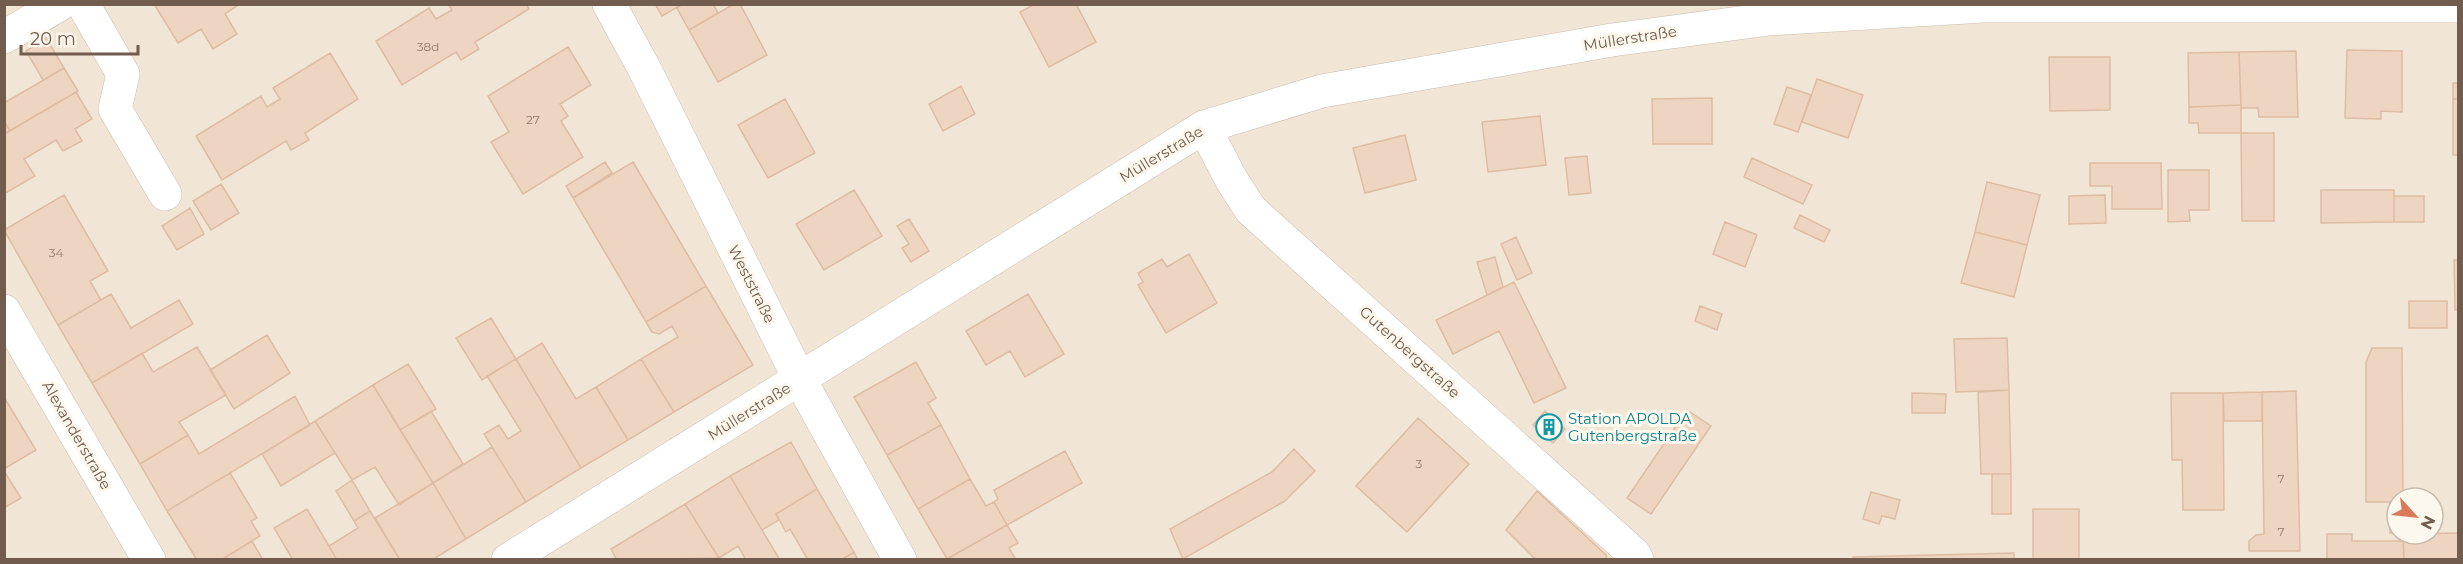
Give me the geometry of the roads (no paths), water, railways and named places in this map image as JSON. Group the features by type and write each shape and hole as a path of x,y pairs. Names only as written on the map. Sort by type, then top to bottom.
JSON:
{"street":[{"path":"4,37 60,4"},
{"path":"83,4 123,74 115,109 165,194"},
{"name":"Weststraße","path":"609,4 644,68 800,380 900,560"},
{"name":"Müllerstraße","path":"508,560 1204,127 1322,91 1612,40 1769,19 1983,5 2458,6"},
{"name":"Gutenbergstraße","path":"1204,127 1231,179 1251,210 1634,554 1637,560"},
{"name":"Alexanderstraße","path":"4,311 149,560"}],"place":[{"name":"Station APOLDA Gutenbergstraße","path":"1549,427"}]}
